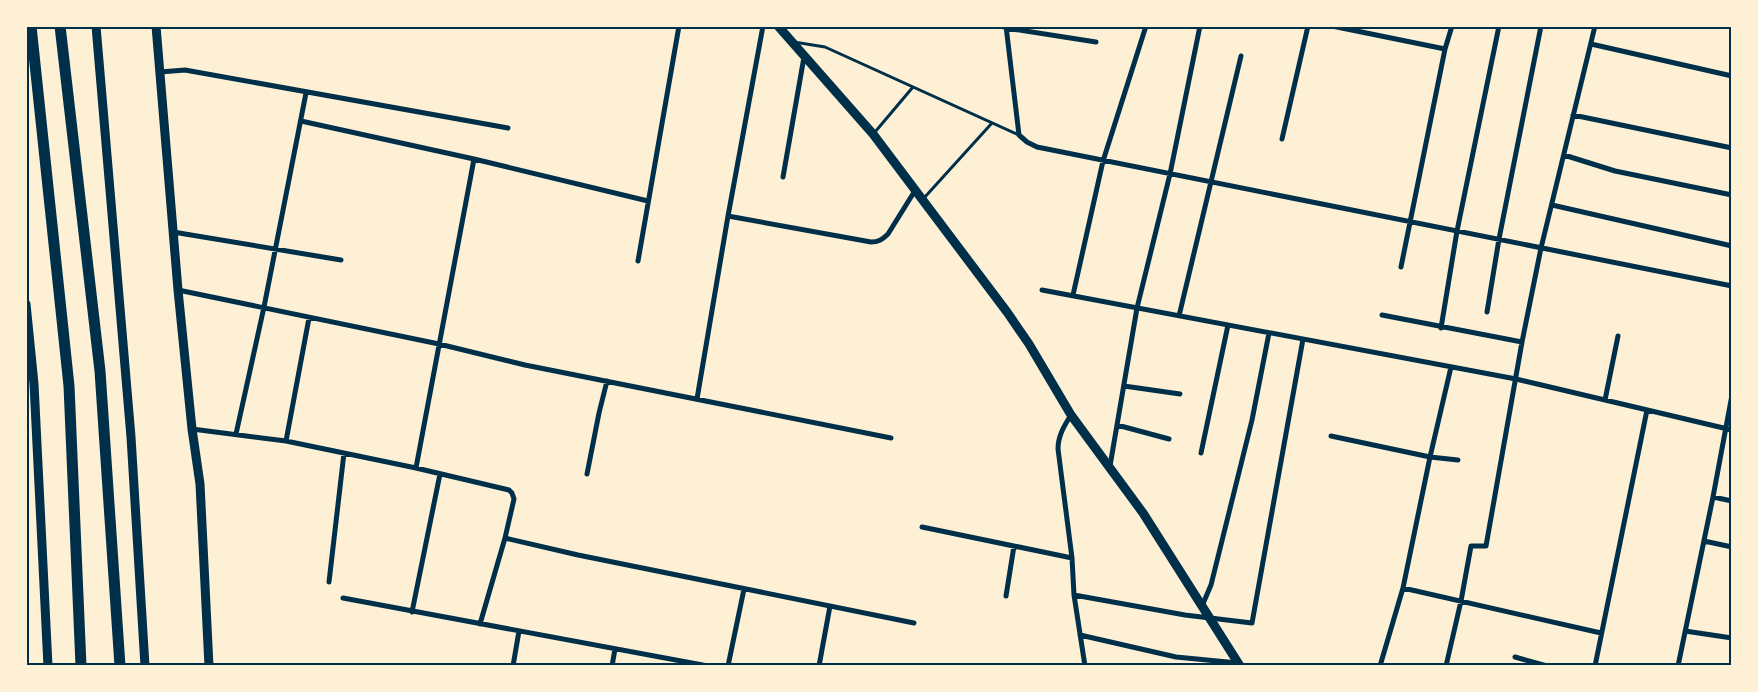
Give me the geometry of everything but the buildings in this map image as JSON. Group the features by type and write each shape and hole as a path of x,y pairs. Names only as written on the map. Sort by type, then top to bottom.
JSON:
{"highway":[{"path":"32,26 69,386 81,666"},
{"path":"60,26 100,371 120,666"}],"street":[{"path":"96,26 130,427 145,666"},
{"path":"156,26 178,290 192,429 201,493 209,666"},
{"path":"638,261 679,26"},
{"path":"697,399 763,26"},
{"path":"778,26 873,134 924,199 1029,344 1071,415 1143,513 1239,665"},
{"path":"1073,295 1103,160 1146,26"},
{"path":"1110,466 1137,308 1170,174 1200,26"},
{"path":"1282,140 1308,26"},
{"path":"1332,26 1445,49"},
{"path":"1401,267 1445,49 1452,26"},
{"path":"1441,328 1457,231 1499,26"},
{"path":"1487,312 1499,239 1541,26"},
{"path":"1446,666 1461,602 1471,546 1486,546 1522,342 1541,248 1595,26"},
{"path":"1096,42 1006,27 1019,135 1027,142 1037,147 1732,286"},
{"path":"1591,44 1732,76"},
{"path":"783,177 805,56"},
{"path":"1179,316 1241,56"},
{"path":"160,72 185,70 508,128"},
{"path":"236,434 264,307 306,93"},
{"path":"1573,115 1732,148"},
{"path":"301,121 474,159 648,201"},
{"path":"1564,155 1615,171 1732,195"},
{"path":"416,468 474,159"},
{"path":"728,216 878,242 883,240 888,234 916,189"},
{"path":"1552,205 1732,246"},
{"path":"173,232 341,260"},
{"path":"178,290 439,344 525,365 891,438"},
{"path":"1042,290 1516,379 1729,430"},
{"path":"26,304 34,384 48,666"},
{"path":"1382,315 1441,328 1522,342"},
{"path":"286,441 309,318"},
{"path":"1201,452 1228,325"},
{"path":"1202,608 1211,585 1252,420 1269,333"},
{"path":"1605,400 1618,336"},
{"path":"1074,595 1208,618 1252,623 1303,339"},
{"path":"1380,666 1403,588 1451,367"},
{"path":"587,474 607,381"},
{"path":"1124,386 1180,394"},
{"path":"1678,666 1729,430 1732,395"},
{"path":"1595,666 1647,410"},
{"path":"1071,415 1061,432 1058,442 1072,558 1074,595 1085,666"},
{"path":"1117,425 1169,439"},
{"path":"192,429 286,441 416,468 508,490 512,493 514,499 513,508 480,624"},
{"path":"1330,436 1430,457 1458,460"},
{"path":"329,582 344,453"},
{"path":"412,612 440,474"},
{"path":"1714,497 1732,500"},
{"path":"922,527 1072,558"},
{"path":"505,538 578,555 914,623"},
{"path":"1704,541 1732,547"},
{"path":"1006,596 1014,546"},
{"path":"1403,588 1602,633"},
{"path":"728,666 744,589"},
{"path":"343,598 708,666"},
{"path":"819,666 830,606"},
{"path":"513,666 519,631"},
{"path":"1685,631 1732,638"},
{"path":"1080,635 1176,657 1239,665"},
{"path":"612,666 615,649"},
{"path":"1515,657 1547,666"}],"lane":[{"path":"986,26 1006,27"},
{"path":"792,42 824,47 1019,135"},
{"path":"873,134 913,87"},
{"path":"924,199 992,123"}]}
